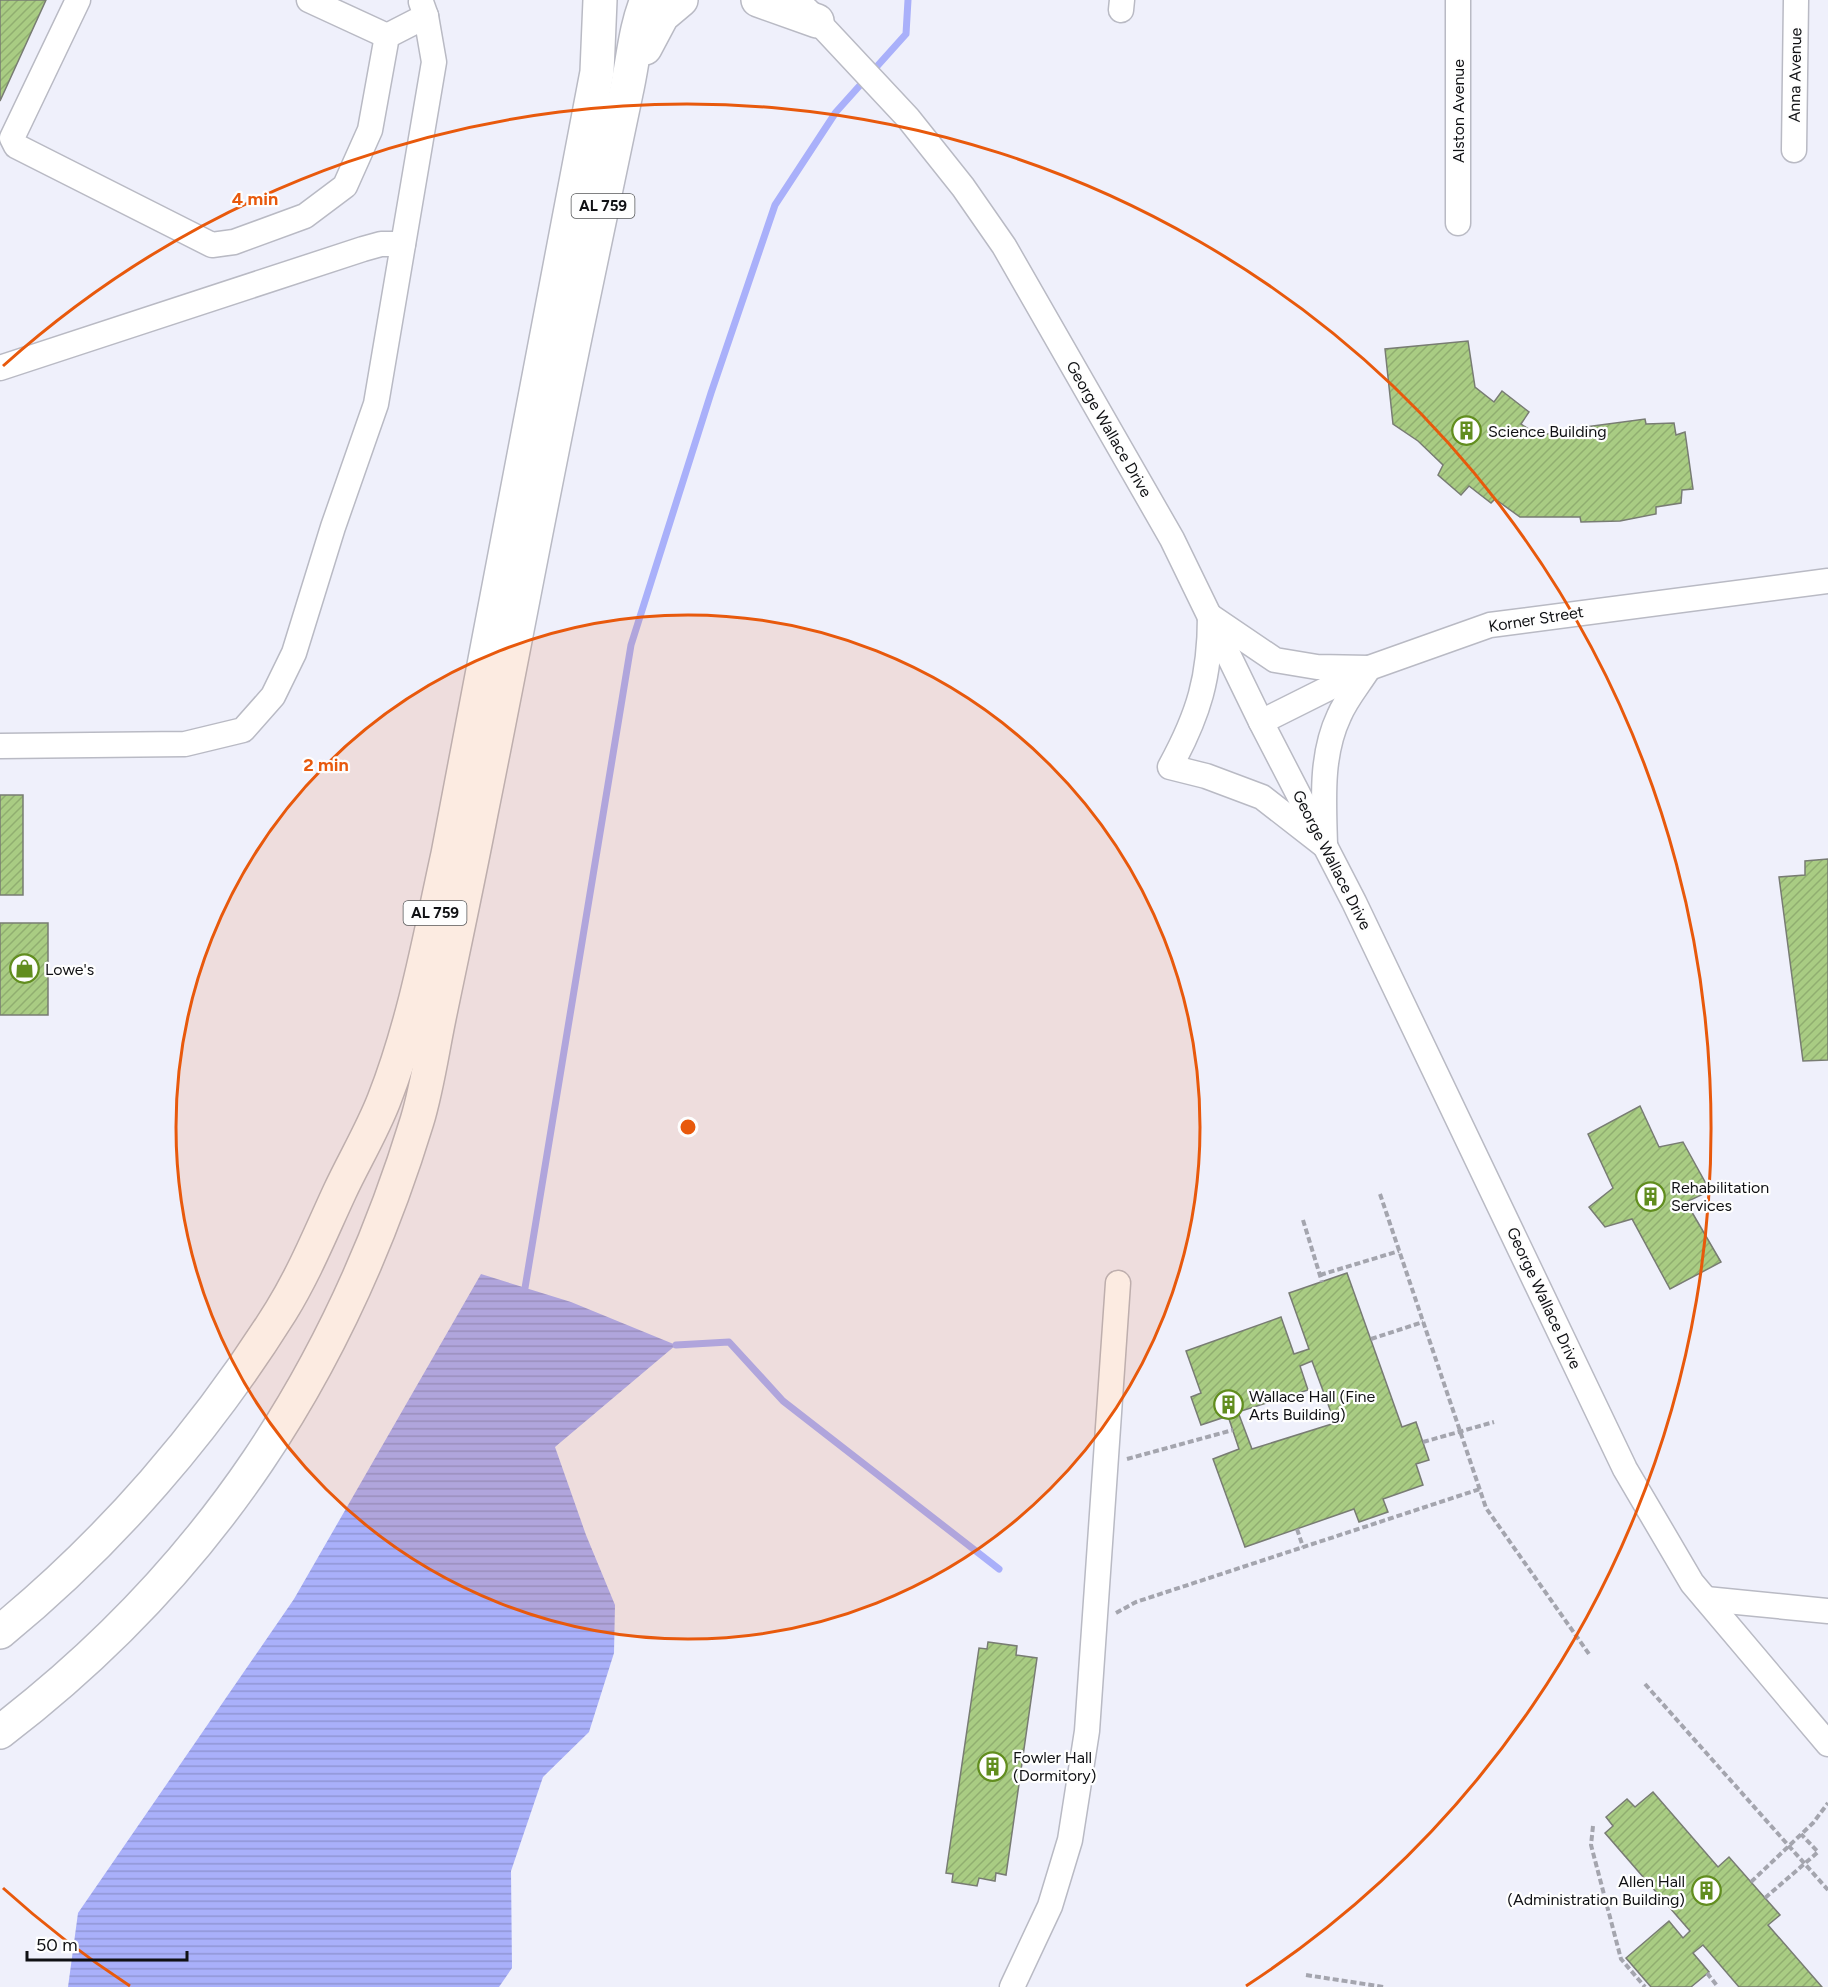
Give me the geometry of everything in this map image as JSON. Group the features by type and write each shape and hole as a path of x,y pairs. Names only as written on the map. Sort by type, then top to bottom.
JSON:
{"highway":[{"path":"597,72 600,0"},
{"name":"AL 759","path":"0,1632 55,1584 122,1517 177,1455 228,1389 282,1310 315,1249 384,1100 426,957 448,854 597,72 623,0"},
{"name":"AL 759","path":"0,1732 63,1682 120,1630 198,1544 235,1497 269,1448 326,1350 352,1295 390,1198 418,1117 647,0"},
{"path":"629,82 655,27 662,16 681,0"},
{"path":"758,0 807,10"}],"street":[{"path":"0,746 185,744 243,730 273,696 294,653 333,527 376,404 434,62 423,8 387,36 370,130 345,186 305,216 234,242 212,245 16,147 12,138 78,0"},
{"path":"309,0 387,36"},
{"name":"Alston Avenue","path":"1458,0 1458,223"},
{"name":"Anna Avenue","path":"1794,150 1796,0"},
{"name":"George Wallace Drive","path":"807,10 908,118 963,187 1004,246 1172,539 1462,1126 1625,1469 1673,1554 1706,1599 1828,1744"},
{"path":"0,368 363,249 381,244 403,244"},
{"name":"Korner Street","path":"1261,722 1370,668 1490,625 1828,581"},
{"path":"1210,616 1275,660 1317,667 1370,668"},
{"path":"1210,616 1210,655 1206,682 1190,730 1170,767 1206,776 1262,797 1325,846"},
{"path":"1325,846 1323,790 1331,735 1340,714 1370,668"},
{"path":"1012,1987 1050,1906 1070,1840 1087,1731 1118,1283"},
{"path":"1706,1599 1828,1611"}],"path":[{"path":"1380,1194 1486,1508 1589,1654"},
{"path":"1303,1220 1322,1282"},
{"path":"1320,1275 1399,1251"},
{"path":"1371,1339 1423,1322"},
{"path":"1423,1442 1494,1422"},
{"path":"1106,1464 1233,1430"},
{"path":"1095,1624 1136,1602 1480,1489"},
{"path":"1297,1529 1303,1547"},
{"path":"1645,1684 1828,1890"},
{"path":"1751,1881 1801,1834 1828,1803"},
{"path":"1593,1826 1591,1845 1621,1959 1645,1986"},
{"path":"1765,1898 1818,1852 1801,1834"},
{"path":"1707,1973 1718,1987"},
{"path":"1306,1975 1384,1987"}],"water":[{"path":"481,1274 571,1302 676,1345 555,1447 586,1535 615,1605 614,1653 589,1732 543,1777 511,1871 512,1968 499,1987 68,1987 78,1913 294,1599"}],"building":[{"path":"0,0 46,0 0,101"},
{"name":"Science Building","path":"1468,341 1475,387 1494,402 1502,391 1529,412 1521,424 1539,436 1570,429 1645,419 1646,424 1674,423 1676,435 1685,432 1693,489 1682,490 1681,503 1656,507 1656,514 1620,521 1581,522 1580,517 1520,517 1495,499 1491,503 1469,486 1461,495 1438,475 1443,465 1418,441 1393,424 1385,349"},
{"path":"0,795 23,795 23,895 0,895"},
{"path":"1828,859 1828,1060 1803,1061 1779,877 1805,875 1805,861"},
{"name":"Lowe's","path":"0,923 48,923 48,1015 0,1015"},
{"name":"Rehabilitation Services","path":"1640,1106 1659,1147 1683,1142 1710,1191 1686,1202 1721,1262 1670,1289 1632,1219 1605,1227 1589,1207 1613,1188 1588,1134"},
{"name":"Wallace Hall (Fine Arts Building)","path":"1347,1273 1402,1427 1416,1422 1429,1460 1416,1464 1423,1485 1383,1499 1388,1512 1359,1522 1354,1509 1245,1547 1213,1459 1239,1449 1228,1416 1201,1425 1191,1397 1201,1393 1186,1351 1281,1317 1294,1354 1309,1349 1289,1293","holes":["1312,1361 1335,1423 1252,1449 1238,1412 1308,1390 1300,1366"]},
{"name":"Fowler Hall (Dormitory)","path":"988,1642 1017,1646 1016,1655 1037,1658 1006,1875 996,1873 995,1881 979,1878 977,1886 952,1882 953,1874 946,1873 979,1648 987,1649"},
{"name":"Allen Hall (Administration Building)","path":"1653,1792 1718,1867 1729,1857 1780,1915 1768,1925 1822,1987 1739,1987 1703,1945 1693,1953 1709,1972 1691,1987 1651,1987 1626,1958 1669,1921 1683,1938 1690,1931 1605,1833 1613,1826 1606,1817 1627,1799 1635,1807"}],"waterway":[{"path":"525,1288 631,645 711,393 775,205 836,112 906,34 908,0"},
{"path":"676,1345 729,1342 783,1401 999,1569"}],"place":[{"name":"Science Building","path":"1467,431"},
{"name":"Lowe's","path":"24,969"},
{"name":"Rehabilitation Services","path":"1650,1196"},
{"name":"Wallace Hall (Fine Arts Building)","path":"1228,1405"},
{"name":"Fowler Hall (Dormitory)","path":"992,1766"},
{"name":"Allen Hall (Administration Building)","path":"1706,1890"}]}
